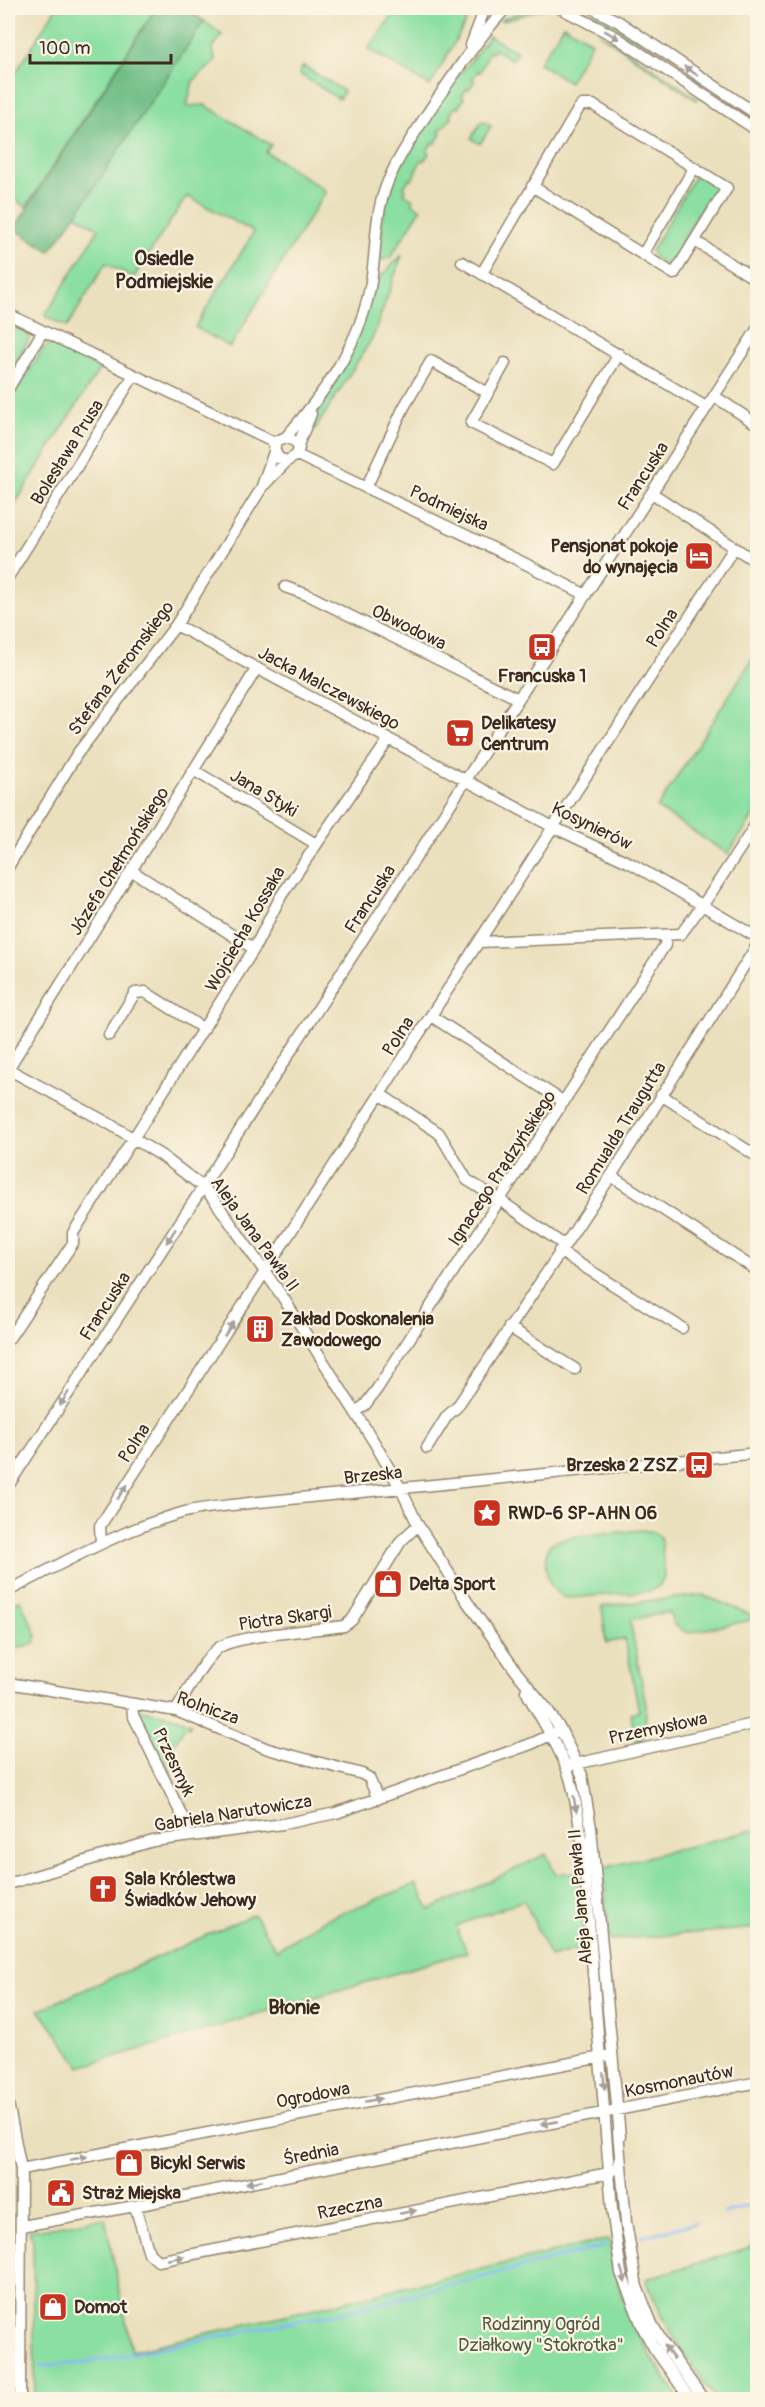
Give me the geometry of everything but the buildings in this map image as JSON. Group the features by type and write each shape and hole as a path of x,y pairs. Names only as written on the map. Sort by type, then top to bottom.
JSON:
{"street":[{"name":"Stefana Żeromskiego","path":"469,51 485,8"},
{"name":"Stefana Żeromskiego","path":"8,867 77,754 176,625 261,489 294,454 316,402 345,354 363,315 372,279 377,219 390,176 398,159 469,51 506,8"},
{"path":"560,8 616,37 758,131"},
{"path":"592,8 620,22 758,115"},
{"path":"706,97 714,86"},
{"path":"482,273 532,186 579,108 586,104 593,105 727,188 674,274 532,186"},
{"path":"643,254 694,168"},
{"path":"695,241 758,281"},
{"path":"462,262 706,407"},
{"path":"8,314 134,375 275,448 278,458 294,454 293,439 285,437"},
{"name":"Francuska","path":"8,1486 204,1187 758,328"},
{"path":"8,389 43,331"},
{"path":"505,363 471,423 553,464 619,354"},
{"path":"366,488 404,407 431,361 488,393"},
{"name":"Bolesława Prusa","path":"8,577 134,375"},
{"path":"714,396 758,425"},
{"name":"Stefana Żeromskiego","path":"261,489 275,448 316,402"},
{"name":"Podmiejska","path":"294,454 520,561 586,595"},
{"path":"652,493 758,563"},
{"name":"Polna","path":"101,1544 100,1526 734,548"},
{"name":"Obwodowa","path":"285,587 308,595 519,699"},
{"name":"Jacka Malczewskiego","path":"176,625 466,780"},
{"name":"Józefa Chełmońskiego","path":"8,1069 257,668"},
{"name":"Wojciecha Kossaka","path":"134,1139 254,949 281,896 389,738"},
{"name":"Jana Styki","path":"195,771 316,844"},
{"name":"Kosynierów","path":"466,780 553,827 622,859 758,938"},
{"path":"479,942 666,936 684,932 758,821"},
{"path":"132,871 254,949"},
{"name":"Ignacego Prądzyńskiego","path":"355,1412 365,1405 377,1389 501,1201 665,945 666,936"},
{"name":"Romualda Traugutta","path":"427,1448 612,1176 758,944"},
{"path":"109,1035 135,993 144,992 204,1029"},
{"path":"431,1016 564,1102"},
{"name":"Aleja Jana Pawła II","path":"8,1069 134,1139 204,1187 266,1272 401,1488 418,1525 466,1600 577,1762 585,1788 591,1828 596,1945"},
{"path":"380,1094 439,1133 467,1180 501,1201 562,1248 682,1328"},
{"path":"661,1095 758,1157"},
{"path":"8,1340 73,1242 73,1233 134,1139"},
{"path":"612,1176 758,1270"},
{"path":"509,1327 575,1369"},
{"name":"Brzeska","path":"8,1592 101,1544 149,1523 188,1511 758,1453"},
{"name":"Piotra Skargi","path":"176,1712 203,1665 218,1648 231,1642 344,1626 352,1620 401,1540 418,1525"},
{"name":"Rolnicza","path":"8,1683 176,1712 268,1749 325,1766 362,1773 369,1778 378,1799"},
{"name":"Przesmyk","path":"132,1704 133,1716 184,1820 187,1835"},
{"name":"Przemysłowa","path":"566,1767 577,1762 758,1723"},
{"name":"Aleja Jana Pawła II","path":"557,1733 561,1755 573,1790 596,1945 606,2056 609,2173 621,2273 654,2348 691,2400"},
{"name":"Gabriela Narutowicza","path":"8,1884 153,1841 283,1824 336,1813 530,1745 557,1733"},
{"path":"530,1745 553,1750 561,1755"},
{"name":"Aleja Jana Pawła II","path":"606,2056 618,2109 620,2162 632,2262 645,2308 663,2343 704,2400"},
{"name":"Ogrodowa","path":"21,2169 606,2056"},
{"name":"Kosmonautów","path":"606,2112 758,2082"},
{"path":"8,2103 21,2169 20,2400"},
{"name":"Aleja Jana Pawła II","path":"606,2112 615,2122 620,2137"},
{"name":"Średnia","path":"22,2226 135,2206 606,2112"},
{"path":"609,2173 620,2162"},
{"name":"Rzeczna","path":"135,2206 149,2253 158,2261 609,2173"},
{"path":"612,2210 620,2220 626,2222"}],"green space":[{"path":"56,8 156,8 26,207 8,194 8,85"},
{"path":"156,8 186,8 204,21 50,251 14,229"},
{"path":"398,8 466,8 468,14 466,22 430,86 368,49"},
{"path":"531,8 545,8 504,21 500,20"},
{"path":"573,8 601,17 619,27 702,84 700,87 622,35"},
{"path":"204,21 222,35 212,49 216,61 193,81 187,106 205,105 271,145 266,152 326,191 230,347 195,327 254,232 187,196 133,278 106,263 67,327 45,316 99,229 76,215"},
{"path":"564,25 592,42 569,82 539,63"},
{"path":"598,33 612,40 698,99 696,100"},
{"path":"489,36 517,52 512,60 495,49 492,53 489,52 480,72 478,71 472,79 475,81 462,96 464,98 458,108 455,107 450,115 452,117 439,132 441,134 435,144 432,143 427,151 429,153 424,161 421,160 412,180 409,179 404,187 406,189 404,193 421,209 390,258 378,259 384,208 396,171 453,80"},
{"path":"303,66 344,91 339,99 299,74"},
{"path":"482,121 491,126 480,144 471,138"},
{"path":"695,175 701,176 720,190 715,202 707,199 681,243 687,247 674,265 667,264 657,259 651,251"},
{"path":"402,255 373,337 316,428 311,425 346,363 376,282"},
{"path":"8,323 28,333 29,339 8,376"},
{"path":"51,344 100,368 8,515 8,403 44,347"},
{"path":"757,652 757,811 728,854 657,808"},
{"path":"641,1530 654,1532 660,1537 662,1543 664,1578 659,1586 650,1591 570,1598 561,1596 555,1590 547,1573 546,1563 548,1547 552,1543 582,1536"},
{"path":"703,1595 754,1616 757,1613 757,1619 687,1633 674,1625 669,1612 630,1620 646,1705 645,1737 635,1743 631,1713 639,1711 625,1639 606,1643 602,1606"},
{"path":"20,1600 37,1635 34,1644 8,1649 8,1606"},
{"path":"136,1709 173,1716 191,1723 189,1727 185,1726 165,1759 171,1772 168,1776 138,1719"},
{"path":"757,1829 757,1928 609,1940 603,1868"},
{"path":"546,1854 556,1874 578,1872 585,1947 550,1957 524,1900 456,1926 467,1952 81,2067 39,2010 254,1914 276,1950 326,1919 416,1884 430,1910"},
{"name":"Rodzinny Ogród Działkowy \"Stokrotka\"","path":"105,2218 132,2351 609,2239 619,2285 634,2324 680,2399 35,2399 33,2241 29,2231"},
{"path":"757,2245 757,2399 716,2399 676,2342 646,2279"}],"waterway":[{"path":"724,2213 758,2203"},
{"path":"641,2237 696,2223"},
{"path":"40,2366 83,2363 348,2311 605,2246"}],"place":[{"name":"Pensjonat pokoje do wynajęcia","path":"699,556"},
{"name":"Francuska 1","path":"542,647"},
{"name":"Delikatesy Centrum","path":"460,733"},
{"name":"Zakład Doskonalenia Zawodowego","path":"260,1329"},
{"name":"Brzeska 2 ZSZ","path":"699,1465"},
{"name":"RWD-6 SP-AHN 06","path":"487,1513"},
{"name":"Delta Sport","path":"388,1584"},
{"name":"Sala Królestwa Świadków Jehowy","path":"103,1889"},
{"name":"Bicykl Serwis","path":"129,2163"},
{"name":"Straż Miejska","path":"61,2193"},
{"name":"Domot","path":"53,2307"}],"district":[{"name":"Osiedle Podmiejskie","path":"164,270"},
{"name":"Błonie","path":"294,2007"}]}
